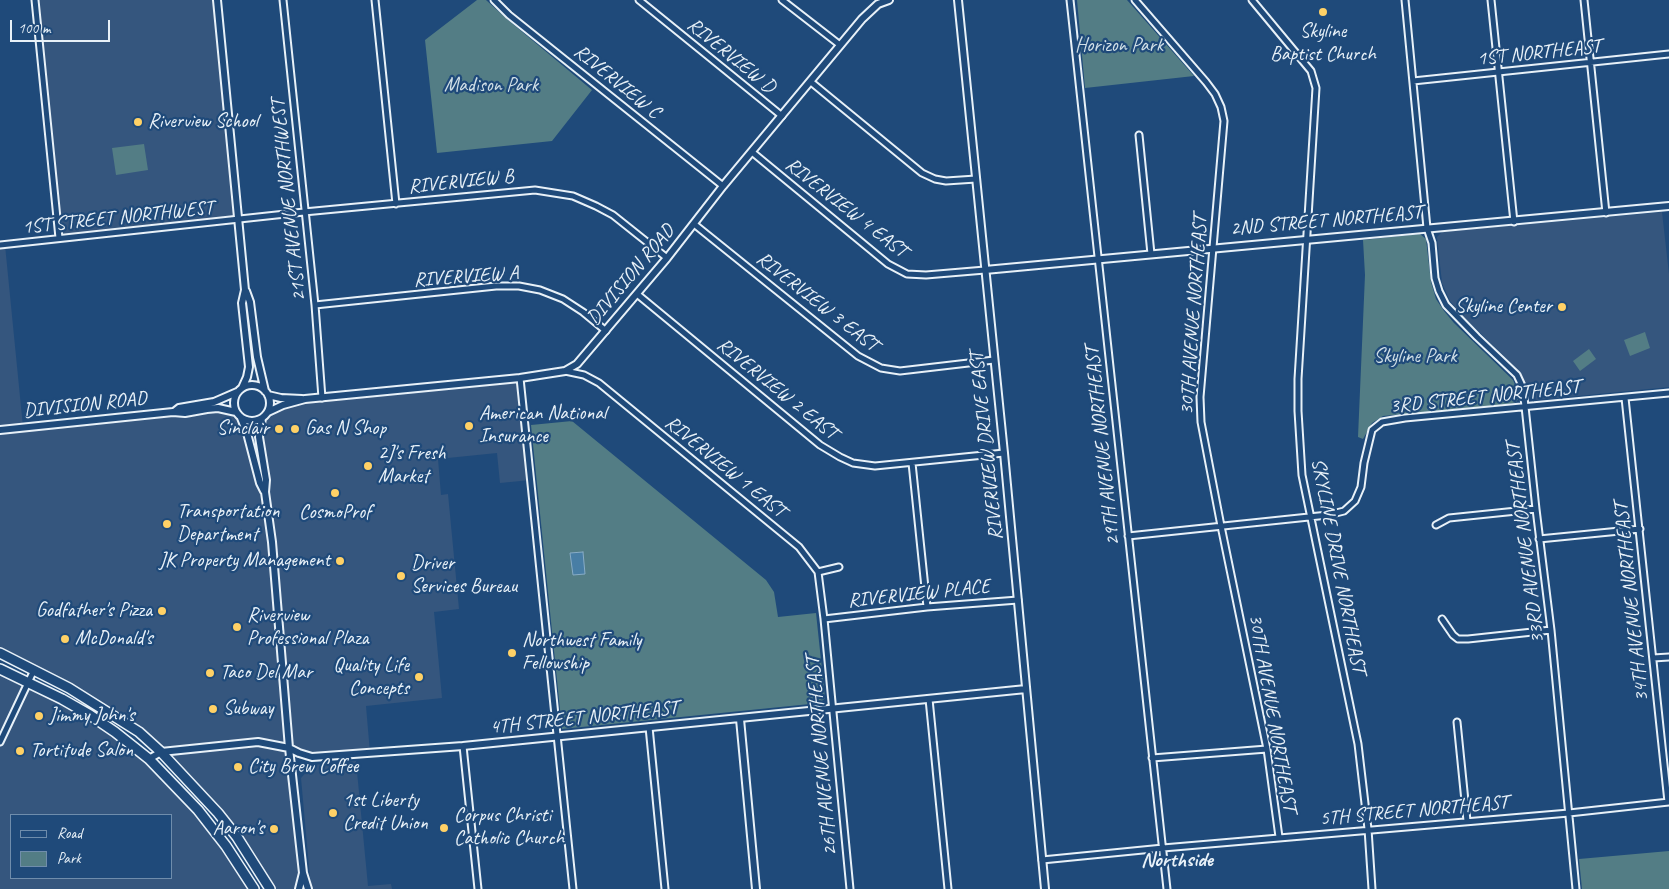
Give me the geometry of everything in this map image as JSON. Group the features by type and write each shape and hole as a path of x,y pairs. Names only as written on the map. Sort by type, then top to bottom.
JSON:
{"highway":[{"path":"0,653 69,688 139,732 161,752 218,813 237,837 270,889"},
{"path":"0,669 62,699 90,715 149,759 198,810 226,846 254,889"}],"street":[{"path":"35,0 59,238"},
{"path":"217,0 245,290 250,302 257,357 270,404 268,412 262,418 254,421 241,418"},
{"name":"21ST AVENUE NORTHWEST","path":"283,0 315,305 322,398"},
{"path":"375,0 396,204"},
{"name":"RIVERVIEW C","path":"494,0 510,15 723,186"},
{"name":"RIVERVIEW D","path":"639,0 782,116"},
{"path":"782,0 840,45"},
{"name":"DIVISION ROAD","path":"266,393 281,398 322,398 520,378 565,371 577,364 667,258 723,186 862,19 878,4 889,0"},
{"name":"RIVERVIEW DRIVE EAST","path":"958,0 1004,454 1045,889"},
{"name":"29TH AVENUE NORTHEAST","path":"1070,0 1167,889"},
{"name":"30TH AVENUE NORTHEAST","path":"1134,0 1215,94 1224,121 1200,397 1201,422 1220,526 1267,748 1279,837"},
{"name":"SKYLINE DRIVE NORTHEAST","path":"1252,0 1310,71 1316,88 1298,379 1302,475 1358,744 1368,829 1372,889"},
{"name":"33RD AVENUE NORTHEAST","path":"1405,0 1427,228 1432,243 1435,278 1446,306 1517,375 1523,388 1551,630 1576,889"},
{"path":"1491,0 1514,222"},
{"path":"1584,0 1606,213"},
{"name":"1ST NORTHEAST","path":"1413,81 1669,54"},
{"path":"810,82 922,173 935,179 946,181 976,178"},
{"path":"1139,135 1151,254"},
{"name":"RIVERVIEW 4 EAST","path":"752,152 888,264 907,274 926,275 985,270"},
{"name":"RIVERVIEW B","path":"239,220 535,190 573,196 596,206 613,216 667,258"},
{"name":"2ND STREET NORTHEAST","path":"985,270 1669,206"},
{"name":"1ST STREET NORTHWEST","path":"0,245 239,220"},
{"name":"RIVERVIEW 3 EAST","path":"694,224 858,356 881,368 900,371 994,360"},
{"name":"RIVERVIEW A","path":"315,305 496,286 519,286 540,290 563,299 583,312 606,331"},
{"path":"245,290 242,303 249,367 247,377 234,399 236,412 248,433 260,484 265,492"},
{"name":"RIVERVIEW 2 EAST","path":"637,294 820,445 853,463 875,466 1004,454"},
{"name":"RIVERVIEW 1 EAST","path":"565,371 584,375 599,383 799,547 818,572 824,619"},
{"path":"520,378 573,889"},
{"path":"240,390 254,386 266,393"},
{"name":"DIVISION ROAD","path":"173,412 179,408 214,402 240,390"},
{"name":"3RD STREET NORTHEAST","path":"1128,536 1311,517 1344,511 1355,501 1361,487 1364,463 1372,430 1382,422 1525,406 1669,394"},
{"name":"34TH AVENUE NORTHEAST","path":"1625,398 1669,802"},
{"name":"DIVISION ROAD","path":"268,412 283,405 306,399"},
{"name":"DIVISION ROAD","path":"0,430 173,412 185,413 218,408 236,412"},
{"path":"262,418 259,437 266,480 265,492 272,542 289,748 303,873 308,889"},
{"path":"912,463 927,608"},
{"path":"1436,525 1449,518 1536,509"},
{"path":"1539,538 1640,530"},
{"path":"818,572 839,567"},
{"name":"RIVERVIEW PLACE","path":"824,619 1018,600"},
{"name":"26TH AVENUE NORTHEAST","path":"824,619 850,889"},
{"path":"1442,620 1458,639 1551,630"},
{"path":"1653,658 1669,657"},
{"path":"0,742 34,670"},
{"name":"4TH STREET NORTHEAST","path":"149,759 161,752 258,742 289,748 312,757 463,746 1026,689"},
{"path":"929,699 948,889"},
{"path":"740,719 756,889"},
{"path":"1457,722 1467,821"},
{"path":"649,727 664,889"},
{"path":"463,746 478,889"},
{"path":"1152,758 1267,748"},
{"name":"5TH STREET NORTHEAST","path":"1042,860 1368,829 1569,813 1669,802"},
{"path":"299,889 303,873"}],"shaded area":[{"name":"Riverview School","path":"35,0 217,0 239,220 59,238"},
{"name":"Skyline Center","path":"1662,212 1669,274 1669,387 1537,400 1530,398 1520,372 1460,313 1450,301 1442,283 1437,237 1442,232"},
{"path":"0,245 5,245 23,427 207,409 236,412 241,418 265,491 261,452 262,418 268,412 306,399 520,378 531,480 500,483 497,453 438,459 441,495 448,494 459,609 434,612 442,698 366,706 370,753 322,757 290,748 303,873 299,889 270,889 237,837 139,732 0,653"},
{"path":"583,552 585,574 573,575 570,553"},
{"path":"0,669 65,701 136,748 198,810 253,889 0,889"},
{"path":"356,761 368,886 391,884 392,889 311,889 301,778 313,765"}],"green space":[{"name":"Madison Park","path":"477,0 486,0 592,90 552,141 437,153 425,40"},
{"name":"Horizon Park","path":"1077,0 1127,0 1194,76 1085,88"},
{"path":"144,144 148,170 116,175 112,148"},
{"name":"Skyline Park","path":"1420,234 1426,239 1431,282 1436,299 1454,323 1513,380 1519,398 1516,402 1509,404 1383,416 1372,423 1363,439 1358,437 1365,275 1363,240"},
{"path":"1645,332 1650,348 1630,356 1624,340"},
{"path":"1589,349 1596,359 1580,371 1573,361"},
{"path":"572,421 766,580 774,592 778,617 816,613 825,698 820,703 562,729 531,425"},
{"path":"1669,851 1669,889 1582,889 1579,859"}],"place":[{"name":"Skyline Baptist Church","path":"1323,12"},
{"name":"Riverview School","path":"138,122"},
{"name":"Skyline Center","path":"1562,307"},
{"name":"American National Insurance","path":"469,426"},
{"name":"Sinclair","path":"279,429"},
{"name":"Gas N Shop","path":"295,429"},
{"name":"2J's Fresh Market","path":"368,466"},
{"name":"CosmoProf","path":"335,493"},
{"name":"Transportation Department","path":"167,524"},
{"name":"JK Property Management","path":"340,561"},
{"name":"Driver Services Bureau","path":"401,576"},
{"name":"Godfather's Pizza","path":"162,611"},
{"name":"Riverview Professional Plaza","path":"237,627"},
{"name":"McDonald's","path":"65,639"},
{"name":"Northwest Family Fellowship","path":"512,653"},
{"name":"Taco Del Mar","path":"210,673"},
{"name":"Quality Life Concepts","path":"419,677"},
{"name":"Subway","path":"213,709"},
{"name":"Jimmy John's","path":"39,716"},
{"name":"Tortitude Salon","path":"20,751"},
{"name":"City Brew Coffee","path":"238,767"},
{"name":"1st Liberty Credit Union","path":"333,813"},
{"name":"Corpus Christi Catholic Church","path":"444,828"},
{"name":"Aaron's","path":"274,829"}],"district":[{"name":"Northside","path":"1177,860"}]}
